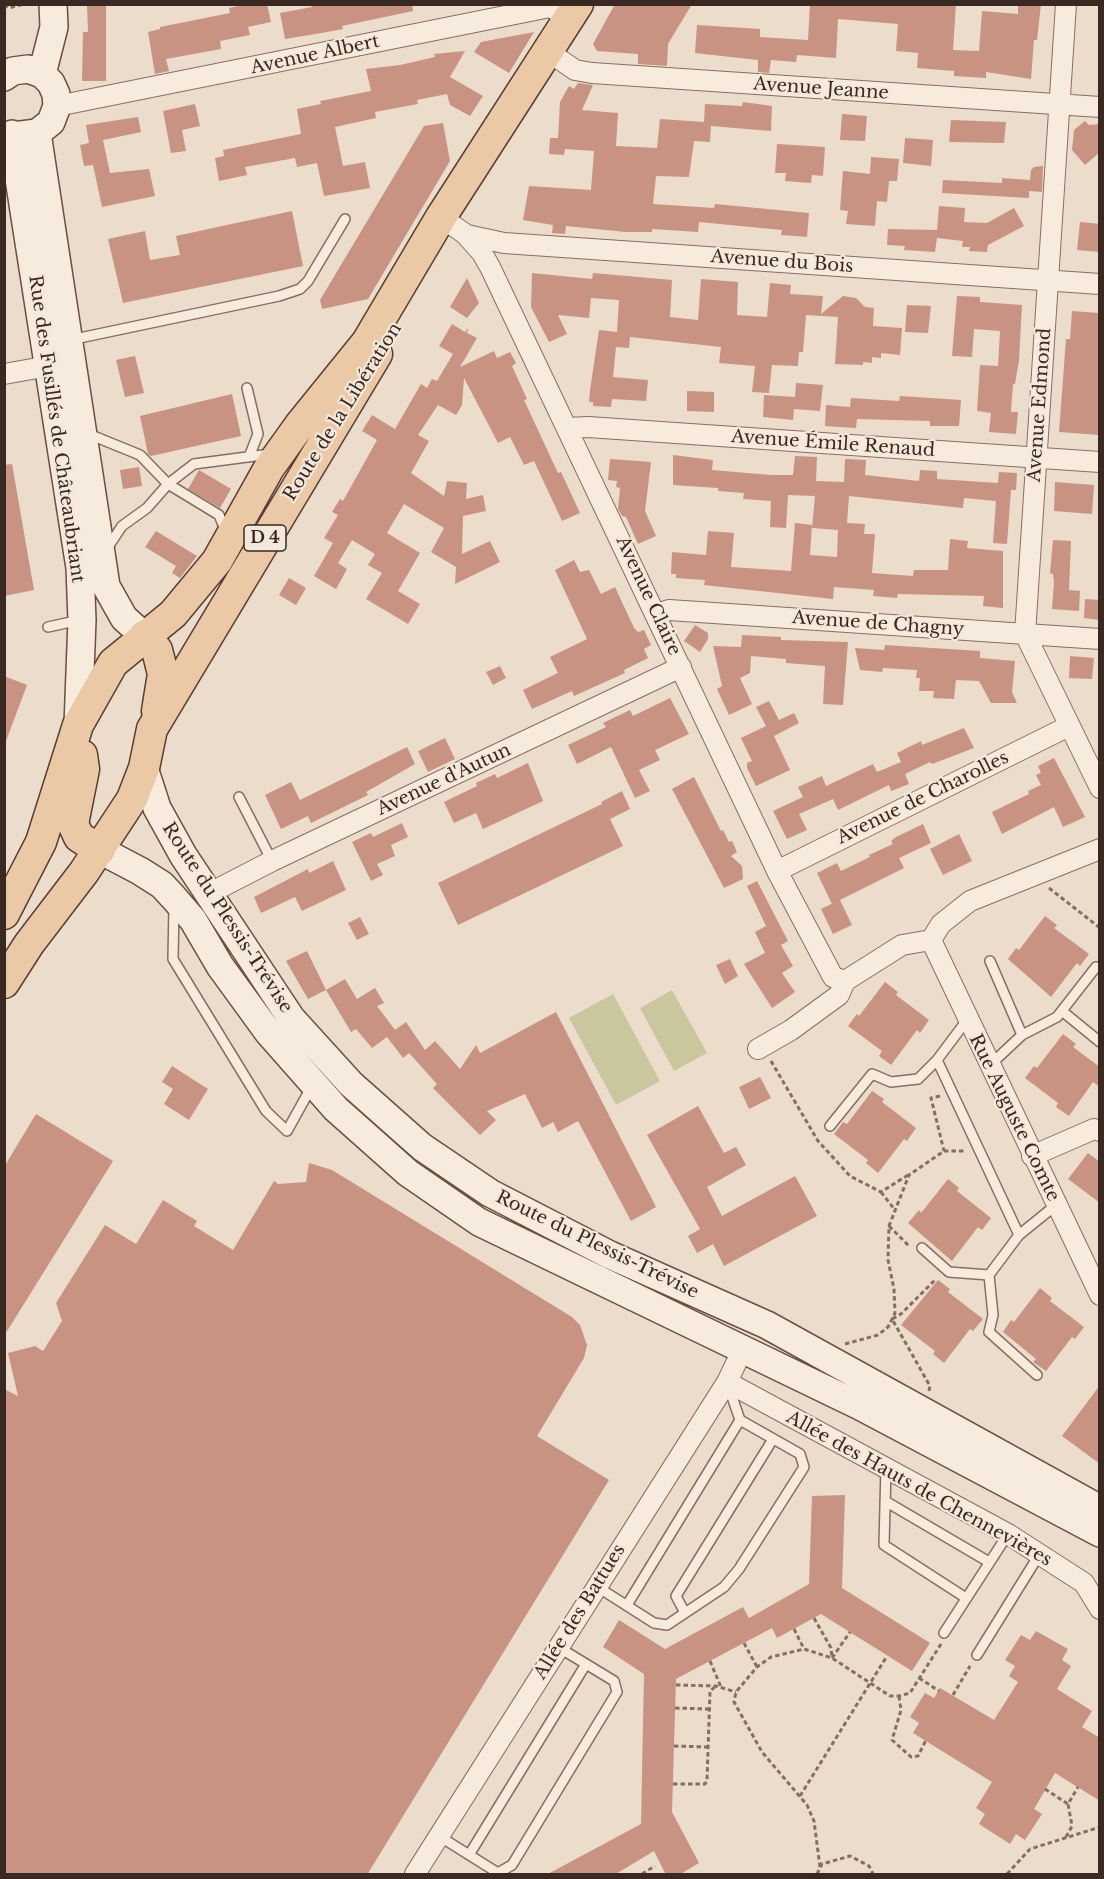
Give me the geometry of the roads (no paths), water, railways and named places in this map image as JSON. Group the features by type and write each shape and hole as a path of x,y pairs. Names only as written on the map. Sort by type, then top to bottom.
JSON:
{"main road":[{"path":"42,74 54,27 53,4"},
{"name":"Route de la Libération","path":"4,983 29,944 100,849 132,799 144,768 152,729 454,226 515,122 549,52 574,11"},
{"path":"4,77 13,71 28,69 42,74 51,83 56,94 57,106 51,122 18,132"},
{"name":"Rue des Fusillés de Châteaubriant","path":"18,132 62,356 83,432 106,586 124,618 144,636"},
{"name":"Route de la Libération","path":"4,914 41,842 78,725 113,663 173,614 194,592 218,561 281,452 368,342 454,226"},
{"name":"Rue des Fusillés de Châteaubriant","path":"62,356 80,568 82,620 78,725"},
{"path":"144,636 157,650 163,674 152,729"},
{"path":"78,725 84,769 74,825 79,837 100,849"},
{"name":"Route du Plessis-Trévise","path":"144,768 160,814 208,894 291,1018 322,1073 336,1109 408,1173 479,1222 860,1406 1100,1533"},
{"name":"Route du Plessis-Trévise","path":"100,849 162,885 174,898 193,920 220,966 268,1032 322,1073 351,1084 422,1147 490,1192 610,1255 755,1320 1100,1509"}],"street":[{"name":"Avenue Edmond","path":"1066,4 1025,634 1100,788"},
{"name":"Avenue Albert","path":"57,106 550,7 574,11"},
{"name":"Avenue Jeanne","path":"549,52 575,70 592,73 1100,107"},
{"name":"Avenue du Bois","path":"454,226 489,242 1100,284"},
{"name":"Avenue Claire","path":"454,226 482,253 490,267 657,614 777,871 833,977 845,981"},
{"path":"4,374 62,356"},
{"name":"Avenue Émile Renaud","path":"567,428 588,427 1100,462"},
{"name":"Avenue de Chagny","path":"657,614 669,610 1100,639"},
{"name":"Avenue d'Autun","path":"208,894 272,861 681,667"},
{"name":"Avenue de Charolles","path":"777,871 1069,726"},
{"path":"758,1049 791,1030 839,995 845,981 902,945 931,940 941,924 970,902 1100,849"},
{"name":"Rue Auguste Comte","path":"931,940 967,1020 1100,1295"},
{"path":"1032,1156 1094,1129 1100,1131"},
{"path":"755,1320 759,1343 743,1349 736,1340 735,1330 755,1320"},
{"name":"Allée des Battues","path":"415,1875 727,1382 743,1349"},
{"name":"Allée des Hauts de Chennevières","path":"727,1382 1008,1534 1084,1583 1100,1609"}],"lane":[{"path":"62,356 300,289 308,281 345,219"},
{"path":"247,388 258,434 249,457"},
{"path":"83,432 140,455 168,484 219,515 229,540"},
{"path":"102,557 122,526 147,508 168,484 194,464 281,452"},
{"path":"48,627 82,620"},
{"path":"144,768 173,814"},
{"path":"239,797 272,861"},
{"path":"202,864 208,874 208,894"},
{"path":"174,898 173,959 266,1111 287,1131 322,1073"},
{"path":"990,961 1022,1035"},
{"path":"989,1066 1022,1035 1057,1017 1096,967"},
{"path":"1062,1011 1100,1042"},
{"path":"830,1126 872,1074 891,1082 918,1079 937,1060 967,1020"},
{"path":"937,1060 1019,1235"},
{"path":"1037,1375 989,1332 993,1315 989,1275 1019,1235 1056,1205"},
{"path":"917,1249 949,1272 989,1275"},
{"path":"596,1586 654,1623 667,1625 724,1587 740,1569 804,1467 800,1454 740,1420 727,1382"},
{"path":"627,1605 740,1420"},
{"path":"684,1613 676,1596 773,1439"},
{"path":"886,1466 884,1545 966,1598"},
{"path":"885,1501 989,1562"},
{"path":"944,1633 1008,1534"},
{"path":"977,1655 1040,1555"},
{"path":"439,1836 498,1873 512,1865 617,1692 614,1681 558,1647"},
{"path":"469,1855 586,1664"}]}
